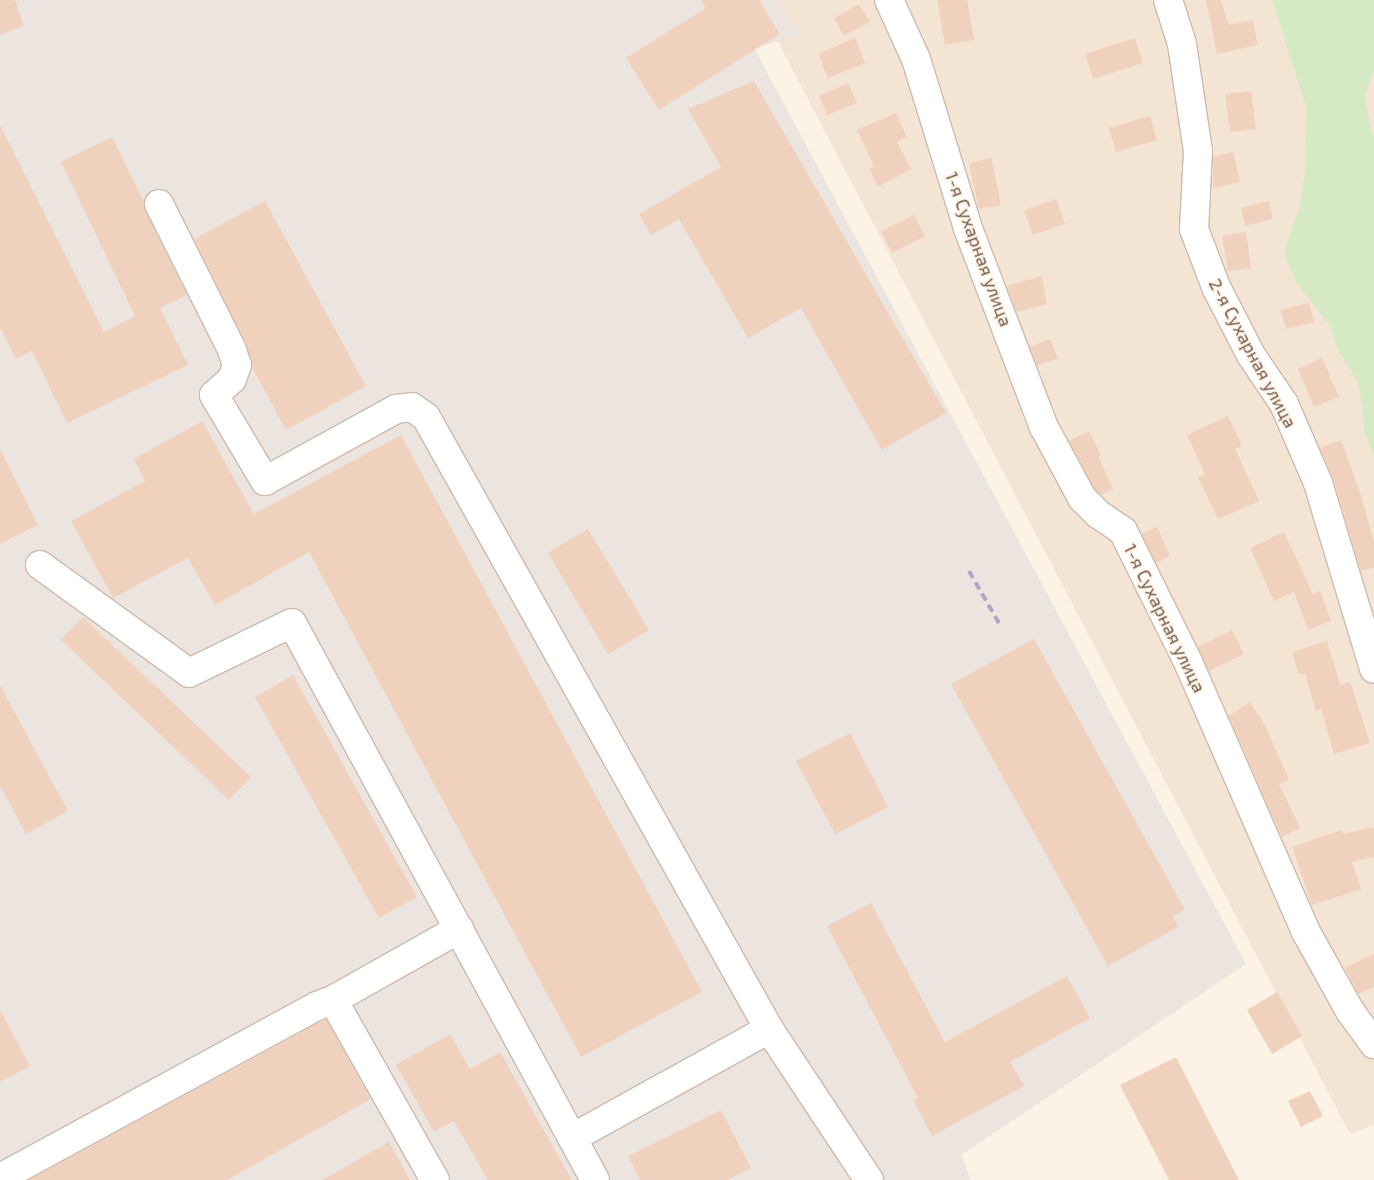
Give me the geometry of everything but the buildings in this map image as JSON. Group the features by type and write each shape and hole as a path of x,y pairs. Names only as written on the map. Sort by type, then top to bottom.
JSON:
{"street":[{"name":"1-я Сухарная улица","path":"890,0 916,59 969,231 1044,427 1082,498 1098,514 1124,531 1188,662 1306,932 1350,1010 1374,1044"},
{"name":"2-я Сухарная улица","path":"1168,0 1182,44 1198,150 1194,229 1216,287 1252,355 1284,404 1318,483 1374,669"},
{"path":"159,204 232,350 237,366 232,379 214,395 265,481 396,409 412,407 426,416 769,1029 869,1180"},
{"path":"40,565 189,673 292,623 595,1180"},
{"path":"0,1178 317,1006 333,1000 459,929"},
{"path":"333,1000 435,1180"},
{"path":"572,1138 769,1029"}],"shaded area":[{"path":"0,0 777,0 801,35 754,48 1246,964 961,1155 971,1180 0,1180"},
{"path":"756,0 1374,0 1374,1125 1350,1134"}],"green space":[{"path":"1272,0 1374,0 1374,71 1365,94 1374,139 1374,456 1364,432 1363,407 1358,382 1337,348 1329,324 1297,283 1285,257 1286,245 1299,210 1305,171 1306,106"}],"railway":[{"path":"969,571 1000,625"}]}
